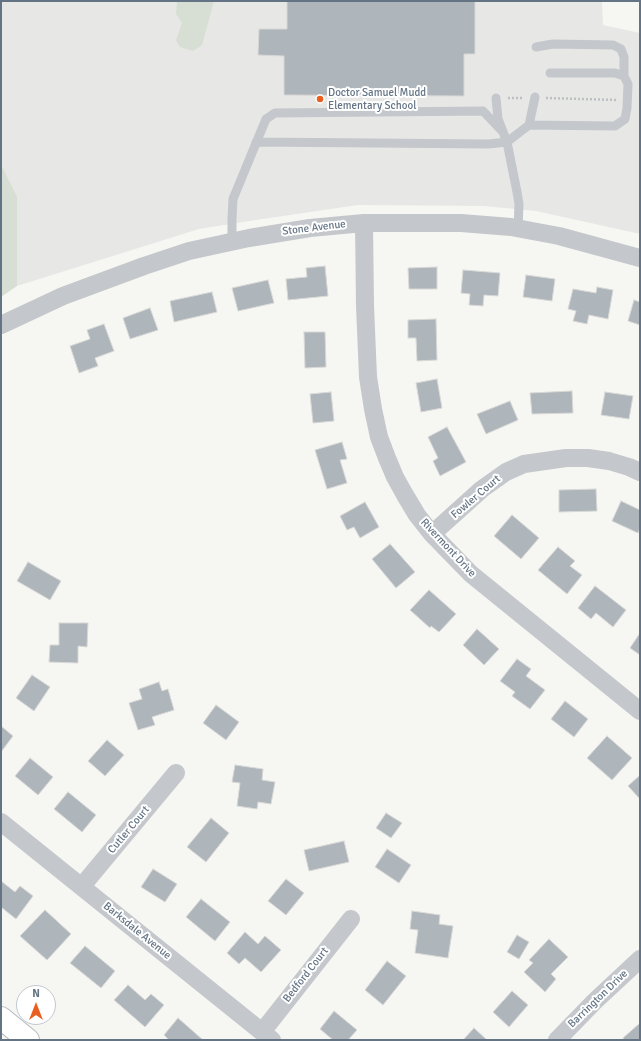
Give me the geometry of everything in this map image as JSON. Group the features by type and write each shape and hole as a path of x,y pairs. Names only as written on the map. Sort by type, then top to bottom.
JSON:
{"main road":[{"path":"1,1018 28,1040"}],"street":[{"name":"Stone Avenue","path":"1,324 63,296 144,266 189,252 232,242 310,228 364,223 461,223 518,229 559,236 640,258"},
{"name":"Rivermont Drive","path":"364,223 368,377 373,409 379,437 395,476 416,515 432,534 471,574 640,711"},
{"name":"Fowler Court","path":"432,534 482,490 506,472 524,464 566,458 588,458 608,461 640,472"},
{"name":"Cutler Court","path":"82,886 176,773"},
{"name":"Barksdale Avenue","path":"1,822 267,1036"},
{"name":"Bedford Court","path":"267,1036 351,919"},
{"name":"Barrington Drive","path":"557,1040 595,1001 640,959"}],"lane":[{"path":"256,142 489,144 507,142 529,125 616,126 625,119 628,84 624,76 624,56 621,48 613,45 553,44 536,47"},
{"path":"550,73 615,73 624,76"},
{"path":"501,98 498,119 507,142 519,204 518,229"},
{"path":"529,125 534,98"},
{"path":"232,242 234,199 266,119 275,113 483,111 502,131"}],"path":[{"path":"501,98 617,100"}],"shaded area":[{"name":"Doctor Samuel Mudd Elementary School","path":"1,1 602,1 603,25 640,33 640,234 536,211 484,206 358,205 199,229 17,286 17,196 1,166"},
{"path":"177,1 214,1 202,45 193,51 180,47 176,40 182,23 176,14"},
{"path":"1,165 17,196 17,286 1,297"}],"building":[{"path":"287,1 475,1 475,54 464,54 464,96 284,95 284,56 258,55 259,29 287,29"},
{"path":"325,266 328,296 288,300 286,279 307,277 306,268"},
{"path":"437,267 437,289 409,289 408,268"},
{"path":"463,270 500,273 498,296 484,295 483,306 469,305 470,294 461,293"},
{"path":"526,275 555,279 552,301 523,297"},
{"path":"268,280 274,303 238,311 232,288"},
{"path":"597,287 613,290 608,319 589,315 587,324 573,321 576,311 568,309 573,289 596,293"},
{"path":"212,292 217,312 174,322 170,301"},
{"path":"634,300 640,302 640,325 628,321"},
{"path":"150,308 158,330 130,339 123,318"},
{"path":"436,319 437,360 417,361 416,338 408,338 408,320"},
{"path":"104,324 114,351 95,358 98,366 79,373 70,346 90,339 87,330"},
{"path":"304,332 325,332 326,367 305,368"},
{"path":"437,379 442,408 421,412 416,383"},
{"path":"572,391 573,413 532,414 530,393"},
{"path":"331,392 334,421 313,423 310,394"},
{"path":"605,392 633,396 629,419 601,415"},
{"path":"510,401 518,420 486,434 477,414"},
{"path":"447,427 466,462 440,476 433,461 438,458 428,437"},
{"path":"342,442 347,459 340,460 347,483 327,489 315,450"},
{"path":"596,489 597,511 559,512 559,490"},
{"path":"621,501 640,510 640,528 638,533 612,521"},
{"path":"365,502 379,527 360,538 354,527 347,530 340,516"},
{"path":"512,515 539,538 521,559 494,536"},
{"path":"390,544 415,572 396,588 372,559"},
{"path":"558,547 575,561 570,566 582,575 567,594 538,570"},
{"path":"28,562 61,581 50,600 17,581"},
{"path":"595,586 626,610 613,627 596,613 591,619 578,608"},
{"path":"429,590 456,614 439,632 431,626 430,628 410,610"},
{"path":"59,623 88,623 87,647 78,646 78,663 49,662 50,645 59,645"},
{"path":"477,629 499,649 484,665 463,645"},
{"path":"640,633 640,655 630,648"},
{"path":"517,659 531,669 526,676 545,690 530,709 512,696 515,692 500,681"},
{"path":"32,675 50,687 34,711 16,698"},
{"path":"159,682 162,691 168,689 174,710 152,717 155,725 138,730 129,703 142,699 139,689"},
{"path":"565,701 588,719 574,737 551,719"},
{"path":"216,705 239,722 226,740 203,723"},
{"path":"1,726 13,736 1,752"},
{"path":"607,736 632,758 612,780 587,758"},
{"path":"107,740 124,755 105,776 88,761"},
{"path":"30,758 53,777 38,795 15,776"},
{"path":"235,765 263,769 262,780 275,782 271,804 258,802 257,809 237,806 240,783 232,782"},
{"path":"640,775 640,799 628,786"},
{"path":"68,792 96,815 82,832 54,809"},
{"path":"386,813 402,823 391,838 376,828"},
{"path":"211,818 229,833 206,862 187,847"},
{"path":"344,841 349,862 309,871 304,850"},
{"path":"387,849 411,865 399,883 375,867"},
{"path":"153,869 177,884 165,902 141,887"},
{"path":"286,879 304,893 286,915 268,901"},
{"path":"1,881 15,892 20,886 33,896 16,919 1,907"},
{"path":"201,899 230,922 215,941 186,917"},
{"path":"45,910 71,934 47,960 20,936"},
{"path":"412,911 440,915 439,924 453,926 448,958 415,953 418,930 410,929"},
{"path":"245,932 258,944 265,936 281,950 261,972 245,958 239,964 227,953"},
{"path":"517,935 529,942 519,959 507,952"},
{"path":"549,939 568,957 551,974 556,979 545,992 524,972 533,963 529,960"},
{"path":"85,946 115,971 101,988 70,963"},
{"path":"387,961 406,976 383,1005 365,990"},
{"path":"128,985 145,1000 151,994 164,1005 145,1027 114,1000"},
{"path":"512,991 528,1005 509,1027 493,1012"},
{"path":"334,1011 357,1030 348,1040 333,1040 320,1029"},
{"path":"178,1018 203,1040 169,1040 164,1035"},
{"path":"640,1023 640,1040 624,1040 623,1038"},
{"path":"474,1028 487,1040 463,1040"}],"place":[{"name":"Doctor Samuel Mudd Elementary School","path":"320,99"}]}
